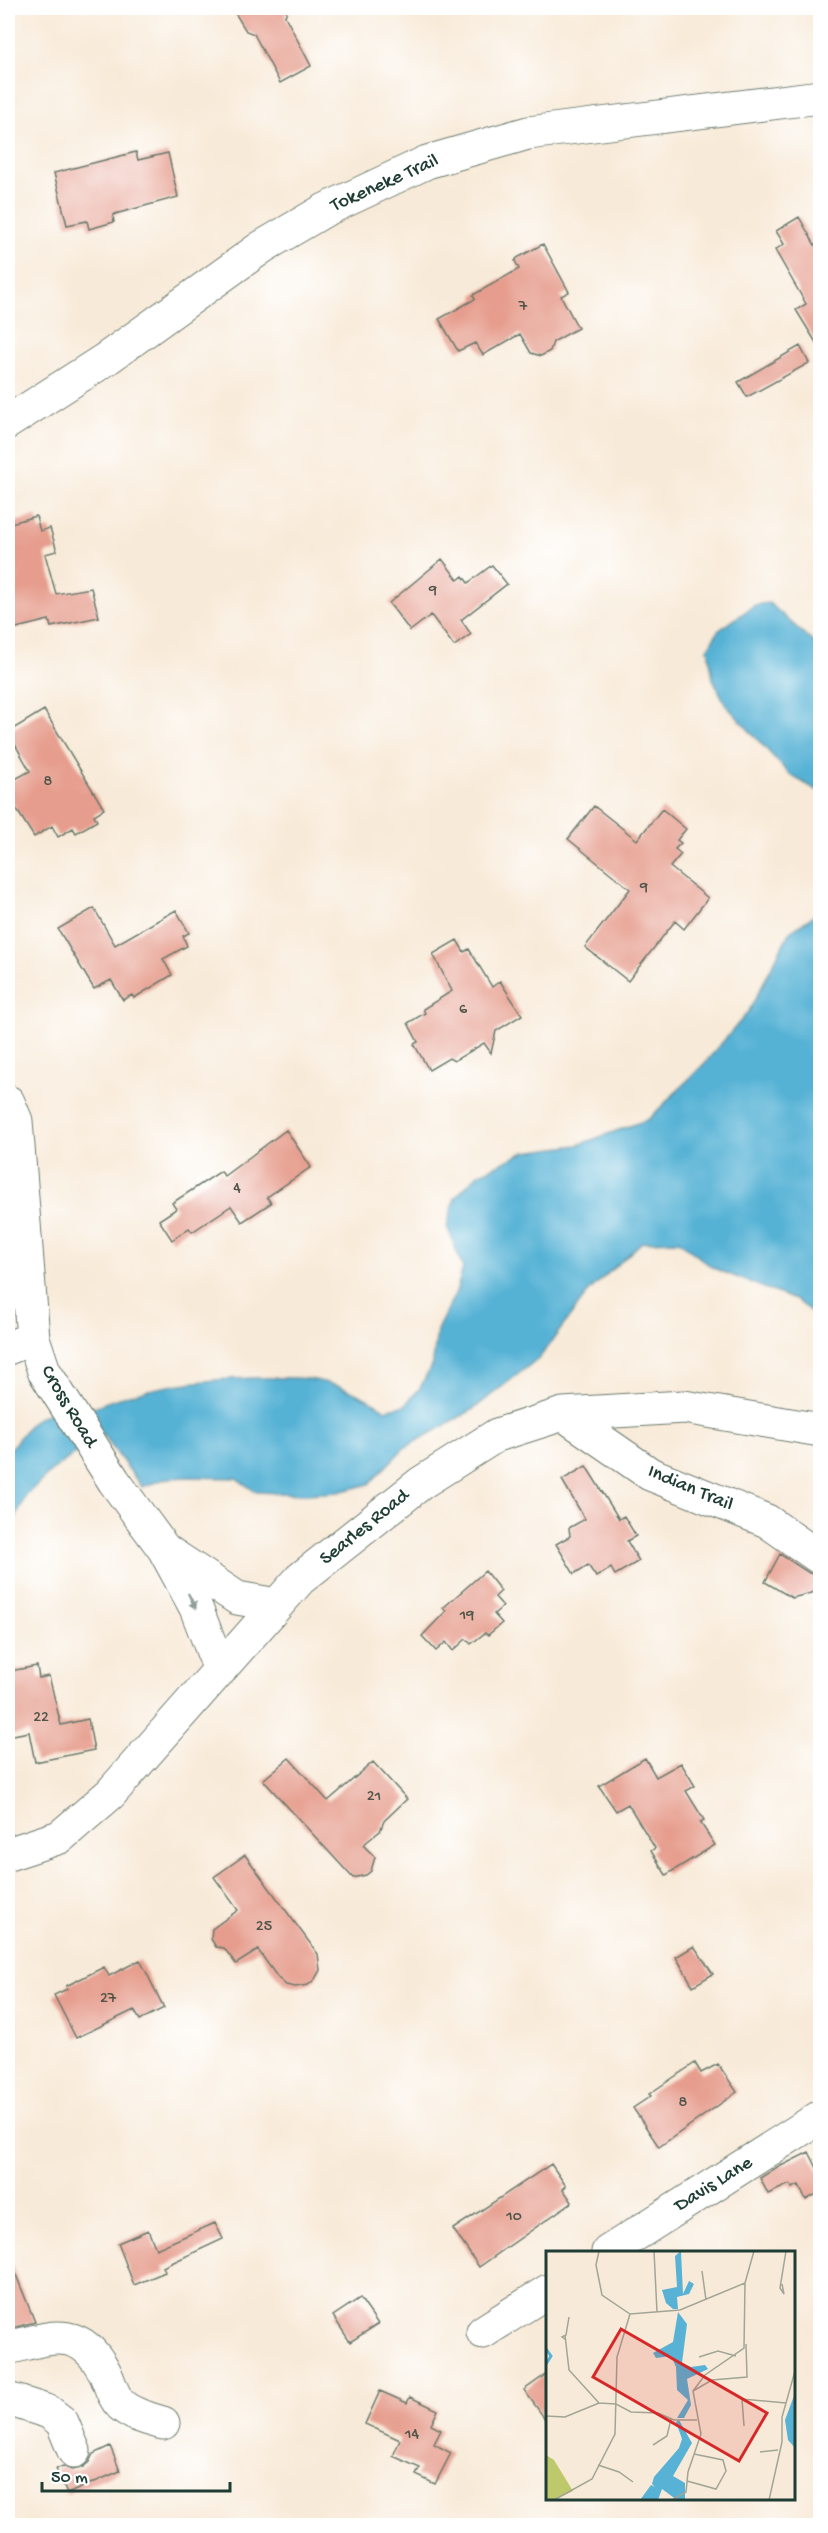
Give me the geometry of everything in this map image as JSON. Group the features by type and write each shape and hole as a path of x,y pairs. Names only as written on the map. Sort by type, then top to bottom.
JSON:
{"street":[{"name":"Tokeneke Trail","path":"8,422 106,359 262,247 325,210 427,162 528,133 820,97"},
{"name":"Cross Road","path":"8,1102 16,1121 20,1343 44,1371 114,1481 165,1549 196,1608 220,1670"},
{"name":"Searles Road","path":"8,1854 60,1837 110,1794 300,1579 421,1483 497,1435 564,1414 684,1407 820,1430"},
{"name":"Indian Trail","path":"564,1414 650,1474 766,1521 820,1558"},
{"name":"Cross Road","path":"165,1549 237,1598 278,1605"},
{"name":"Davis Lane","path":"611,2251 820,2117"},
{"path":"483,2332 546,2292"},
{"path":"8,2348 55,2336 84,2346 95,2357 120,2404 134,2413 163,2423"},
{"path":"8,2399 49,2412 62,2422 74,2451"}],"water":[{"path":"769,603 820,648 820,792 790,775 726,705 713,679 708,648 718,631 755,605"},
{"path":"820,911 820,1318 795,1300 713,1268 679,1241 642,1242 589,1291 540,1357 472,1410 404,1448 369,1484 338,1492 306,1494 256,1492 236,1478 189,1477 167,1478 142,1487 96,1425 89,1409 130,1395 170,1386 212,1380 255,1378 312,1379 362,1396 386,1410 405,1405 420,1388 433,1362 437,1330 456,1292 463,1268 447,1226 455,1198 478,1174 525,1152 578,1145 649,1119 704,1064 749,1011 789,933"},
{"path":"55,1411 80,1450 54,1469 26,1495 8,1535 8,1452 30,1424 39,1417"}],"building":[{"path":"232,8 288,8 285,16 311,66 280,83 254,34 246,31"},
{"path":"136,152 138,160 168,153 178,197 115,214 114,222 89,229 87,221 67,225 54,173"},
{"path":"799,217 820,254 820,349 796,310 806,304 775,250 784,244 776,231"},
{"path":"543,244 569,292 561,296 578,328 553,342 550,351 541,356 531,353 520,334 483,355 475,343 458,351 439,319 475,299 473,295 519,269 515,261 517,258"},
{"path":"800,346 809,363 747,397 738,382"},
{"path":"36,516 40,531 50,528 57,551 45,554 56,594 91,588 99,617 51,627 49,620 8,630 8,524"},
{"path":"442,559 458,580 463,576 468,583 492,565 507,584 461,620 471,634 454,646 431,615 410,631 389,603"},
{"path":"44,710 104,809 94,815 97,821 76,833 73,828 58,837 52,826 34,837 10,799 12,797 8,790 8,783 30,771 8,732"},
{"path":"594,806 637,840 662,809 686,829 677,840 681,843 675,849 681,854 670,867 708,898 684,929 675,921 628,981 585,947 630,889 568,839"},
{"path":"94,908 115,945 176,910 189,933 183,936 187,946 163,959 172,975 134,998 132,995 123,1000 111,980 94,989 58,929"},
{"path":"457,940 464,952 469,949 492,987 500,981 522,1015 496,1031 491,1053 484,1043 454,1061 449,1058 429,1070 414,1044 418,1042 408,1023 425,1013 423,1009 452,991 433,954"},
{"path":"286,1130 311,1167 267,1197 271,1203 242,1222 231,1206 192,1232 189,1228 172,1240 159,1220 176,1209 172,1203 221,1171 224,1176"},
{"path":"586,1466 619,1519 624,1516 636,1536 627,1541 639,1561 615,1575 611,1568 596,1577 588,1565 574,1574 556,1544 570,1536 569,1528 585,1519 562,1480"},
{"path":"780,1554 809,1573 820,1576 815,1592 792,1598 765,1582"},
{"path":"485,1571 501,1591 495,1597 503,1606 494,1614 502,1623 488,1635 485,1633 471,1644 466,1639 453,1651 446,1642 436,1651 422,1636 446,1611 443,1608"},
{"path":"37,1666 39,1678 49,1676 61,1725 88,1719 94,1750 35,1762 29,1732 8,1736 8,1684 14,1683 10,1671"},
{"path":"289,1758 328,1801 373,1762 407,1799 384,1821 380,1831 363,1845 375,1857 371,1871 366,1875 353,1878 263,1780"},
{"path":"645,1758 656,1777 681,1763 695,1786 686,1791 704,1820 700,1822 715,1845 666,1875 651,1851 655,1848 628,1804 616,1811 599,1786"},
{"path":"245,1855 318,1954 320,1970 308,1985 295,1987 286,1985 278,1978 258,1950 236,1964 224,1948 216,1947 211,1939 212,1929 238,1910 214,1877"},
{"path":"694,1946 713,1974 693,1986 676,1957"},
{"path":"140,1960 164,2008 140,2020 134,2010 76,2038 54,1995 67,1989 66,1986 104,1967 109,1976"},
{"path":"695,2063 701,2073 718,2064 737,2092 659,2147 633,2108 651,2096 649,2094"},
{"path":"809,2152 820,2174 820,2192 806,2200 799,2185 792,2188 790,2184 768,2194 760,2178 782,2164"},
{"path":"551,2164 566,2186 563,2189 572,2202 479,2267 453,2229"},
{"path":"215,2223 223,2239 163,2267 165,2272 134,2285 118,2243 148,2230 156,2249"},
{"path":"8,2255 35,2322 8,2329"},
{"path":"360,2298 378,2324 350,2342 333,2316"},
{"path":"546,2374 546,2420 524,2390"},
{"path":"380,2391 407,2403 410,2397 438,2410 431,2425 441,2430 434,2444 451,2453 435,2484 416,2475 420,2468 393,2456 400,2440 365,2424"},
{"path":"110,2446 120,2471 67,2494 56,2469 63,2466 72,2470 82,2468 93,2454"}]}
